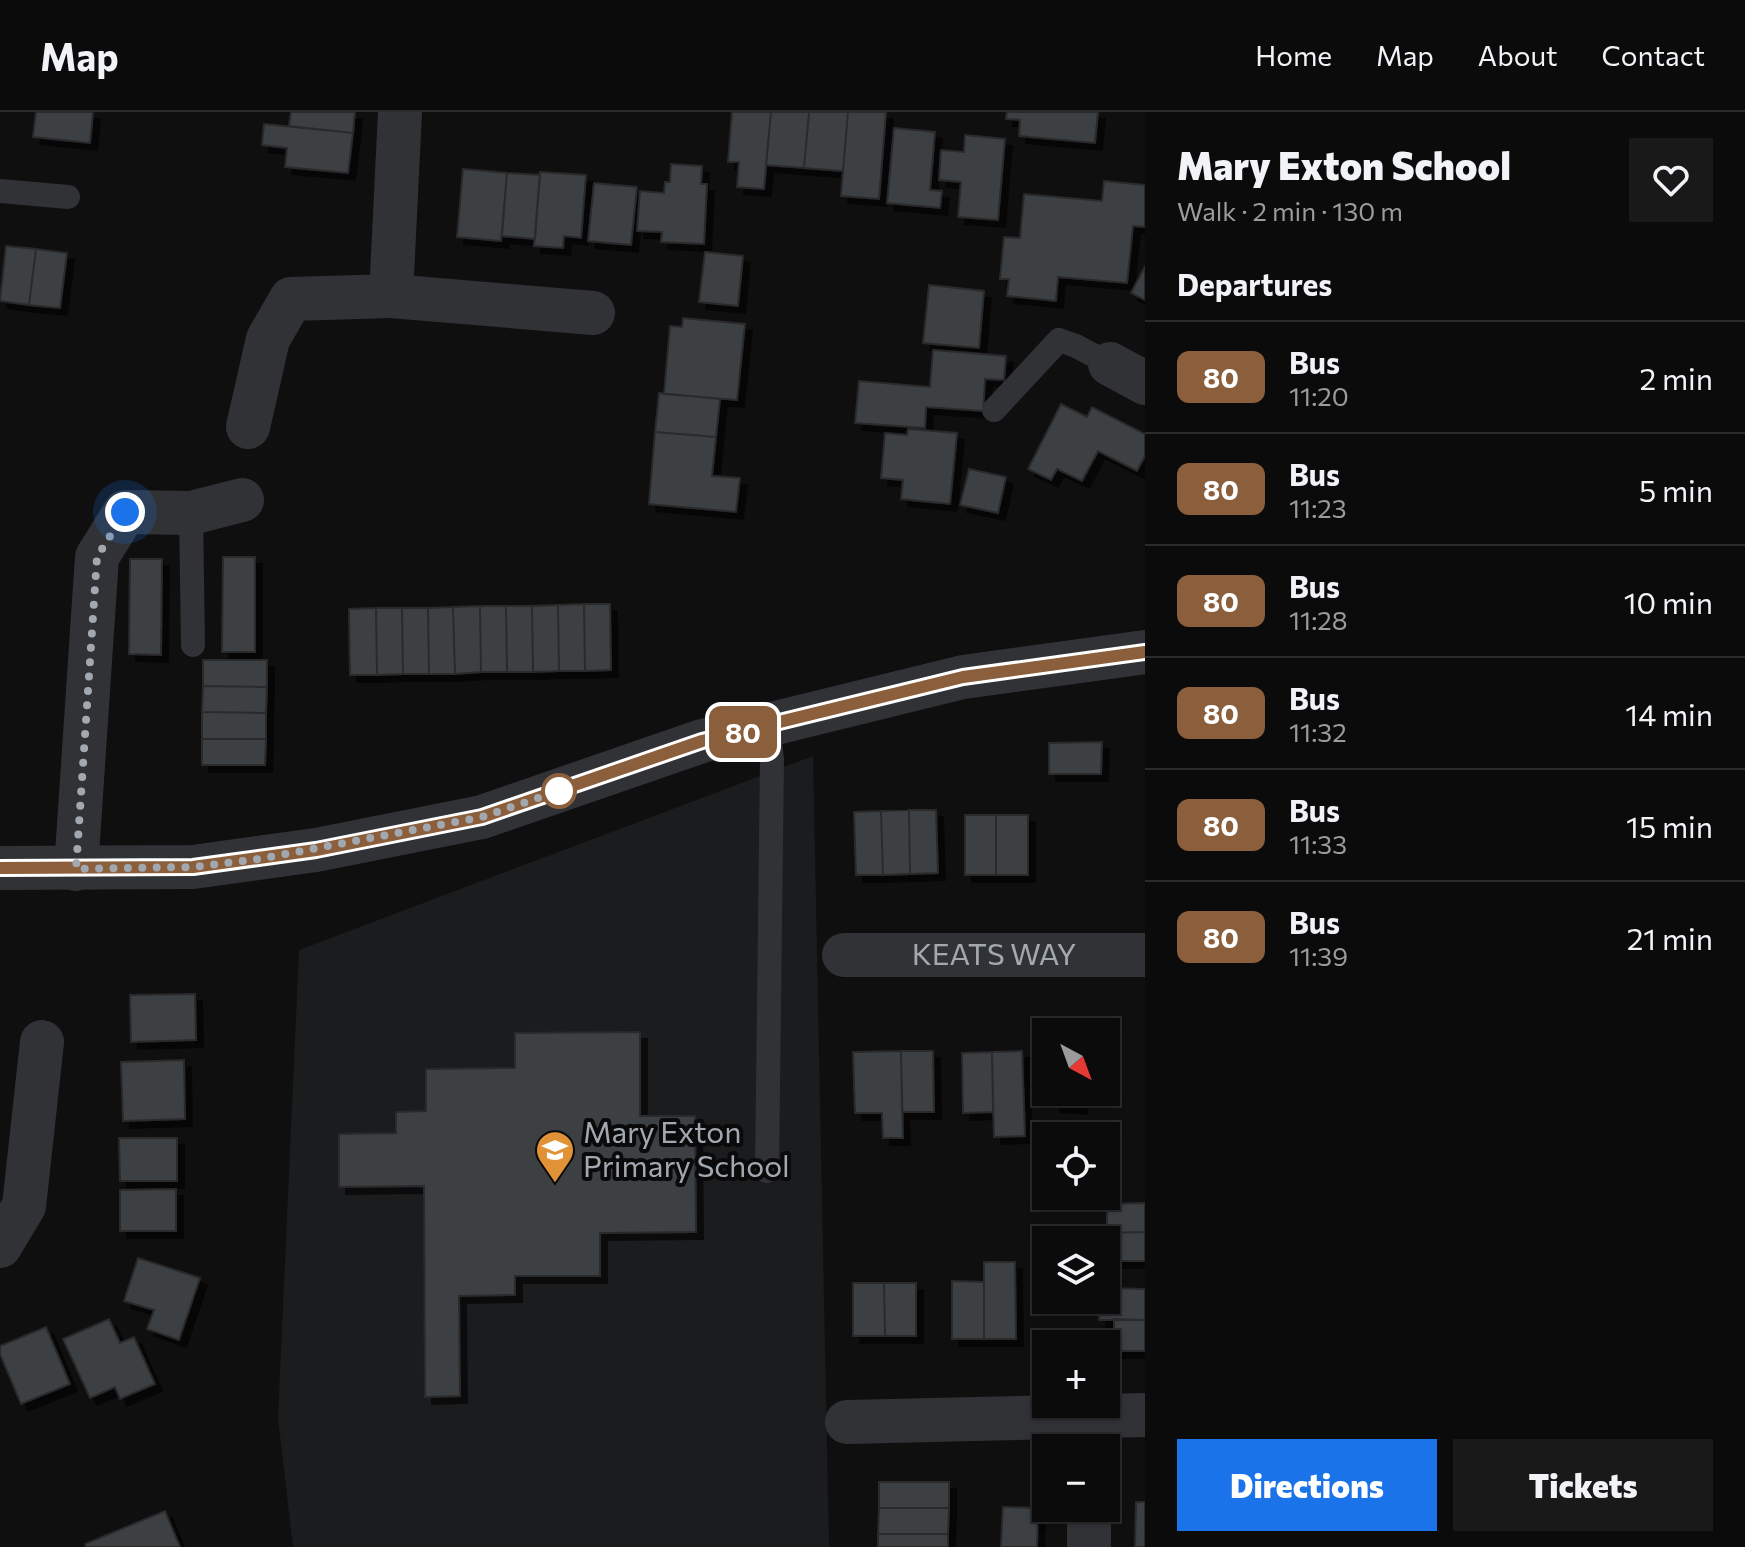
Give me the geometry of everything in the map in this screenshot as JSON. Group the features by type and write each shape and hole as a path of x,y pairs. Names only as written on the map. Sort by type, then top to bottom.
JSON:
{"street":[{"path":"391,296 400,112"},
{"path":"248,427 268,339 291,299 391,296 593,313"},
{"path":"76,869 97,557 125,512 191,513 242,500"},
{"path":"0,868 193,867 259,859 482,817 702,741 963,677 1145,652"},
{"name":"KEATS WAY","path":"844,955 1145,955"},
{"path":"0,1246 24,1206 42,1042"},
{"path":"847,1422 1088,1432 1145,1415"},
{"path":"1089,1522 1089,1547"}],"lane":[{"path":"0,191 68,197"},
{"path":"994,410 1059,340 1127,374"},
{"path":"191,513 193,645"},
{"path":"767,1171 772,759 768,726"}],"shaded area":[{"name":"Mary Exton Primary School","path":"813,756 829,1547 293,1547 278,1418 299,950"}],"building":[{"path":"36,112 93,112 90,143 33,137"},
{"path":"291,112 355,112 353,133 289,126"},
{"path":"732,112 771,112 764,189 737,187 739,162 728,162"},
{"path":"771,112 809,112 804,168 766,165"},
{"path":"809,112 848,112 843,171 804,168"},
{"path":"848,112 886,112 879,199 841,196"},
{"path":"1007,112 1098,112 1095,143 1019,136 1020,120 1006,119"},
{"path":"264,124 353,133 348,173 285,167 287,148 262,145"},
{"path":"894,128 935,132 930,190 942,191 940,208 887,203"},
{"path":"965,135 1005,139 998,220 958,217 961,182 939,180 941,150 964,152"},
{"path":"671,164 702,166 701,184 707,184 704,244 661,242 662,232 637,231 640,191 664,193 665,182 670,182"},
{"path":"463,169 507,173 501,241 457,237"},
{"path":"540,172 586,175 581,238 564,236 563,248 534,246"},
{"path":"507,173 540,175 535,239 502,236"},
{"path":"1104,181 1145,185 1145,227 1133,226 1127,283 1058,277 1056,301 1007,296 1009,279 1000,279 1004,237 1020,238 1024,194 1102,201"},
{"path":"594,183 637,187 631,245 588,241"},
{"path":"6,246 36,249 29,305 0,301"},
{"path":"36,249 67,253 60,308 29,305"},
{"path":"705,252 743,256 738,306 699,302"},
{"path":"1145,266 1145,300 1131,293"},
{"path":"929,285 984,291 979,348 923,343"},
{"path":"683,318 745,324 737,400 664,394 670,326 682,327"},
{"path":"933,350 1006,356 1004,380 985,379 983,411 926,407 925,428 855,423 859,381 930,387"},
{"path":"659,393 720,399 716,437 655,432"},
{"path":"1061,404 1087,417 1092,407 1145,434 1145,456 1137,471 1098,451 1082,481 1057,469 1051,480 1028,469"},
{"path":"908,429 957,433 950,504 901,499 903,480 881,478 885,433 907,435"},
{"path":"655,432 716,437 712,476 740,478 736,512 649,504"},
{"path":"969,469 1006,477 998,513 960,505"},
{"path":"223,557 255,557 255,652 222,652"},
{"path":"130,559 162,559 161,655 129,654"},
{"path":"584,604 585,671 559,671 558,605"},
{"path":"584,604 610,604 611,670 585,671"},
{"path":"558,605 559,671 533,672 532,606"},
{"path":"480,606 481,672 455,674 453,607"},
{"path":"480,606 506,606 507,672 481,672"},
{"path":"506,606 532,606 533,672 507,672"},
{"path":"453,607 455,674 429,674 428,608"},
{"path":"376,608 377,675 350,675 349,609"},
{"path":"376,608 402,608 403,674 377,675"},
{"path":"402,608 428,608 429,674 403,674"},
{"path":"203,660 267,660 267,687 203,686"},
{"path":"203,686 267,687 266,713 202,712"},
{"path":"202,712 266,713 266,739 202,739"},
{"path":"202,739 266,739 265,765 202,765"},
{"path":"1102,742 1101,774 1049,774 1049,743"},
{"path":"909,810 910,874 883,875 881,811"},
{"path":"909,810 936,810 938,873 910,874"},
{"path":"881,811 883,875 856,875 854,812"},
{"path":"965,815 996,815 996,875 965,875"},
{"path":"996,815 1028,815 1028,875 996,875"},
{"path":"195,994 196,1040 131,1042 130,995"},
{"path":"640,1032 640,1116 695,1116 696,1232 600,1233 600,1276 515,1276 515,1295 459,1296 460,1396 425,1397 424,1186 339,1187 339,1134 396,1133 396,1112 426,1111 426,1069 515,1068 515,1033"},
{"path":"901,1051 903,1138 883,1138 882,1113 855,1113 853,1052"},
{"path":"901,1051 933,1051 934,1112 902,1112"},
{"path":"1022,1051 1025,1136 994,1137 992,1052"},
{"path":"992,1052 993,1112 963,1113 962,1053"},
{"path":"184,1060 185,1119 123,1121 121,1062"},
{"path":"119,1138 177,1138 177,1181 120,1181"},
{"path":"176,1189 176,1231 120,1231 120,1190"},
{"path":"1145,1203 1145,1232 1120,1233 1120,1226 1107,1226 1107,1210 1120,1210 1120,1204"},
{"path":"1120,1232 1145,1232 1145,1261 1120,1261"},
{"path":"138,1258 200,1278 179,1340 147,1329 154,1310 124,1301"},
{"path":"984,1262 1015,1262 1016,1339 984,1339"},
{"path":"952,1281 984,1282 984,1339 952,1339"},
{"path":"853,1283 884,1283 885,1336 853,1336"},
{"path":"884,1283 916,1283 916,1336 885,1336"},
{"path":"1120,1288 1145,1289 1145,1320 1099,1320 1099,1314 1120,1314"},
{"path":"109,1319 120,1343 134,1337 155,1384 120,1399 115,1387 90,1398 63,1339"},
{"path":"1114,1319 1145,1320 1145,1351 1120,1351 1120,1330 1114,1330"},
{"path":"46,1327 70,1384 21,1404 0,1354 0,1346"},
{"path":"879,1482 949,1482 949,1508 879,1508"},
{"path":"1136,1502 1145,1502 1145,1547 1135,1547"},
{"path":"1003,1507 1032,1508 1032,1522 1038,1522 1037,1547 1001,1547"},
{"path":"879,1508 949,1508 948,1534 878,1534"},
{"path":"165,1511 180,1547 86,1547 85,1544"},
{"path":"878,1534 948,1534 948,1547 878,1547"}],"bus line":[{"name":"80","path":"0,868 193,867 316,850 482,817 702,741 963,677 1145,652"}],"place":[{"name":"Mary Exton Primary School","path":"555,1184"}],"route":[{"path":"125,512 97,557 76,869 193,867 316,850 482,817 565,789 559,791"}]}
